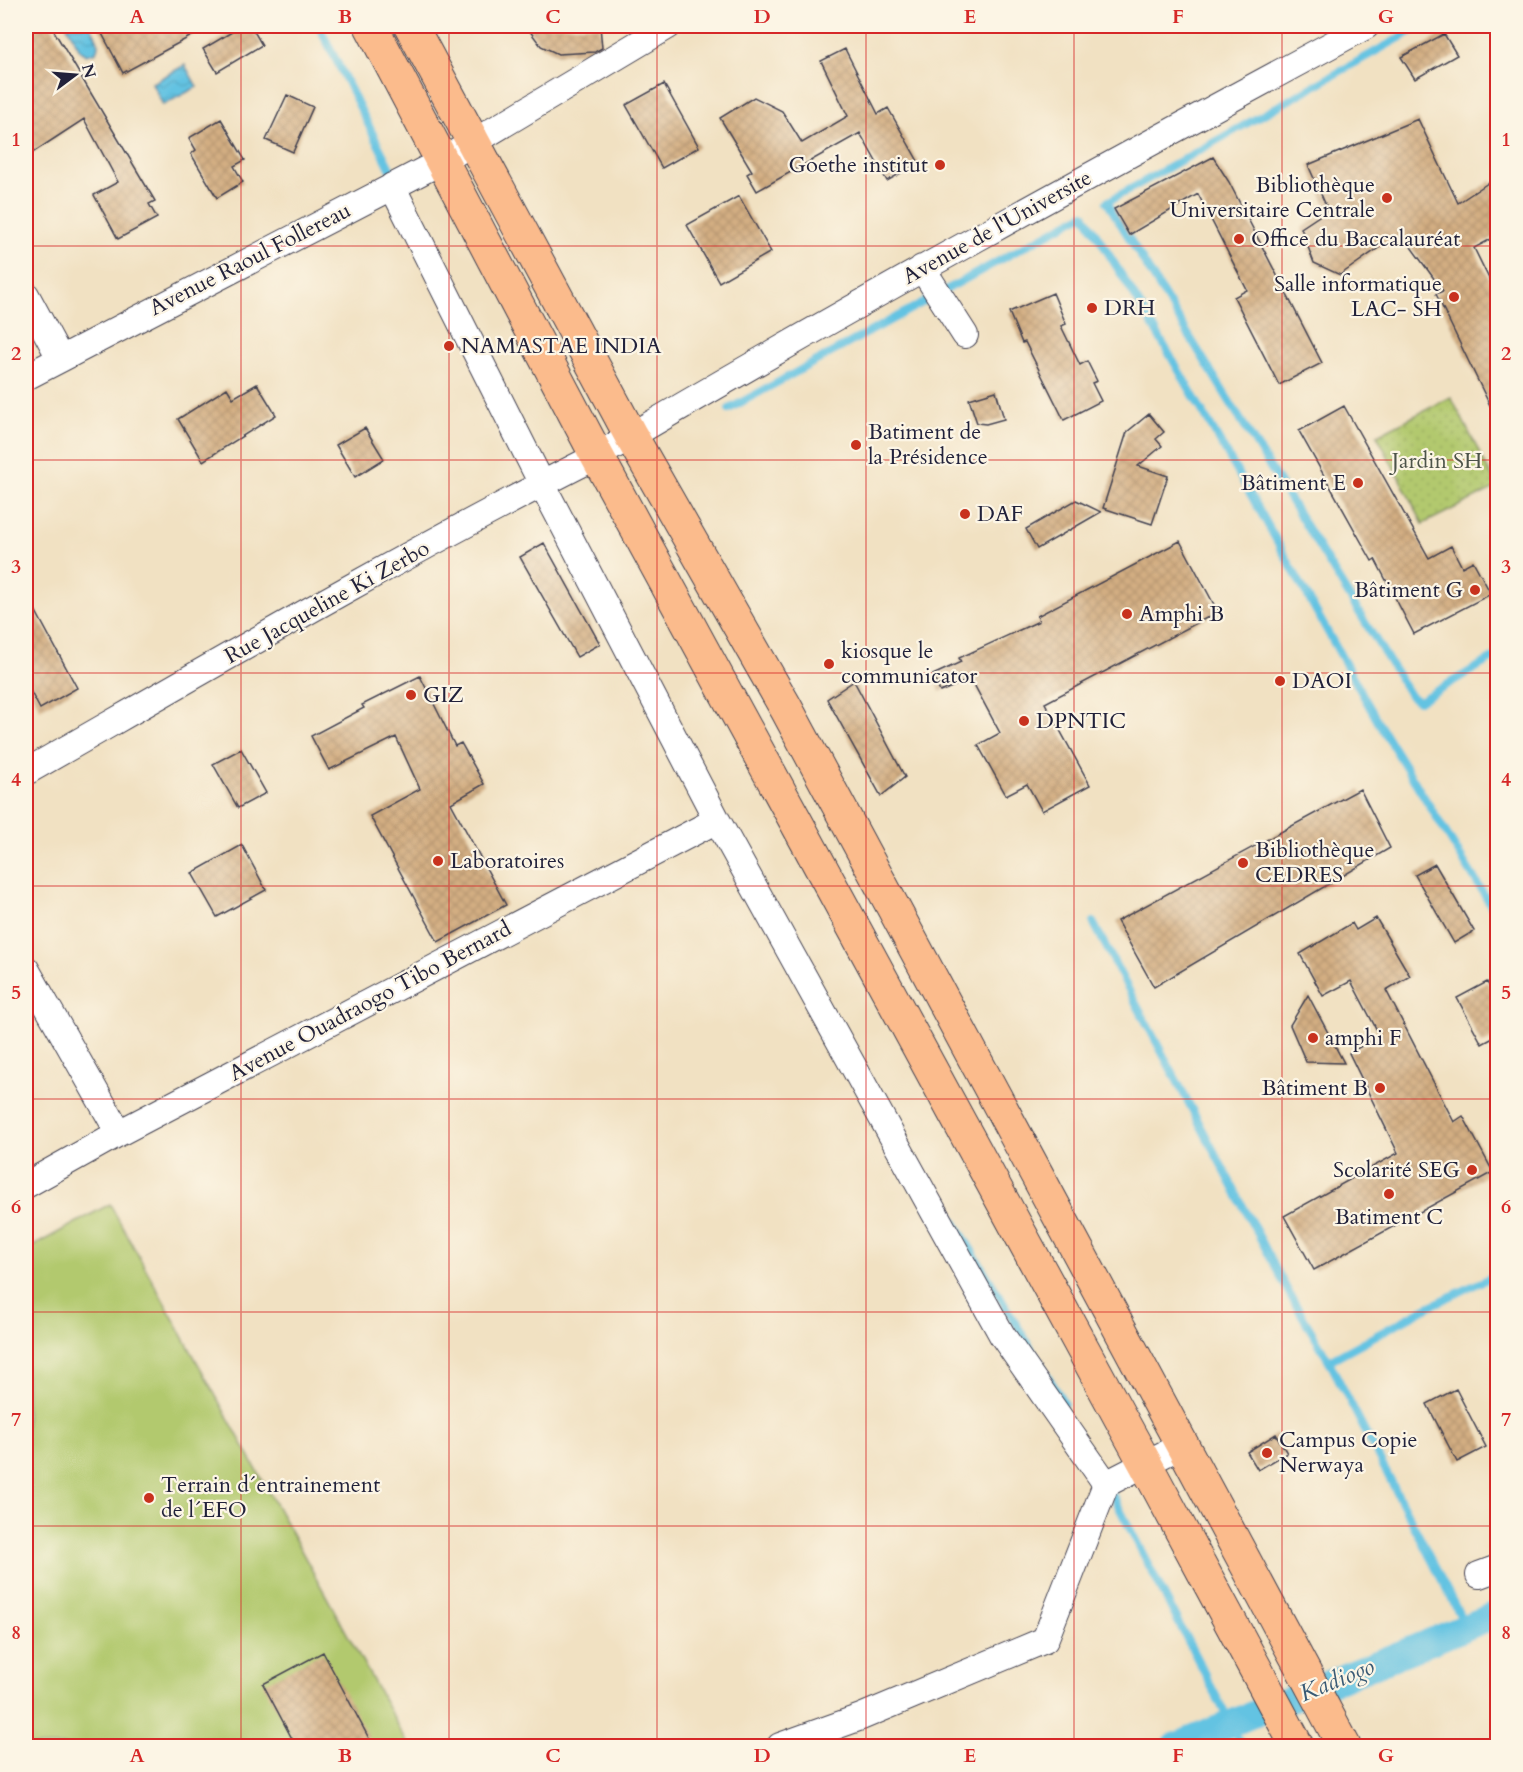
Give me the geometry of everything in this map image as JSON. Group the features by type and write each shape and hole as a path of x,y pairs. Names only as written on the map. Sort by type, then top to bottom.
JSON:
{"main road":[{"path":"371,26 597,456 1145,1463 1296,1746"},
{"path":"411,26 631,436 786,708 1341,1742"}],"street":[{"name":"Avenue Raoul Follereau","path":"26,377 442,161 668,26"},
{"name":"Avenue de l'Universite","path":"631,436 922,268 1366,26"},
{"path":"392,186 542,484 717,820 1002,1335 1106,1484"},
{"path":"922,268 965,335"},
{"path":"26,295 60,358"},
{"name":"Rue Jacqueline Ki Zerbo","path":"26,772 290,621 631,436"},
{"name":"Avenue Ouadraogo Tibo Bernard","path":"26,1185 119,1133 717,820"},
{"path":"26,969 119,1133"},
{"path":"780,1746 861,1717 1045,1640 1106,1484 1182,1445"}],"green space":[{"name":"Jardin SH","path":"1451,397 1497,487 1423,524 1377,435"},
{"name":"Terrain d´entrainement de l´EFO","path":"110,1204 409,1746 26,1746 26,1250"}],"water":[{"path":"67,26 90,26 98,41 96,52 86,55 80,50"},
{"path":"185,65 197,87 163,105 152,83"}],"building":[{"path":"26,26 51,26 155,201 149,204 157,218 118,239 94,195 118,182 84,119 26,157"},
{"path":"98,26 210,26 123,73"},
{"path":"242,26 251,26 262,45 217,72 203,49"},
{"path":"526,26 600,26 602,48 595,52 558,54 541,46"},
{"path":"1444,34 1457,55 1415,79 1401,57"},
{"path":"845,49 878,114 888,108 919,163 887,181 860,133 757,191 747,174 752,171 720,118 754,97 782,111 802,143 848,116 821,61"},
{"path":"664,84 699,147 662,168 626,105"},
{"path":"287,95 313,107 293,152 266,140"},
{"path":"221,119 245,160 234,166 243,182 217,198 191,154 196,150 189,138"},
{"path":"1418,119 1458,203 1491,181 1497,192 1497,236 1474,248 1497,295 1497,420 1436,294 1443,291 1406,240 1380,247 1340,275 1314,263 1301,228 1328,210 1308,165"},
{"path":"1213,157 1229,182 1322,363 1279,385 1234,297 1247,290 1198,194 1129,235 1114,209"},
{"path":"739,196 771,252 719,282 687,225"},
{"path":"1053,293 1066,324 1061,326 1080,365 1087,361 1097,381 1092,383 1101,401 1064,420 1025,342 1022,343 1009,312"},
{"path":"257,384 276,415 203,461 178,419 227,388 233,398"},
{"path":"996,391 1004,419 986,424 977,423 969,399"},
{"path":"1344,406 1429,558 1451,546 1462,567 1473,561 1491,594 1414,634 1375,559 1372,561 1299,431"},
{"path":"1149,414 1164,432 1156,439 1162,446 1138,466 1168,476 1152,524 1103,508 1127,432"},
{"path":"365,428 384,459 355,477 336,445"},
{"path":"1076,500 1101,512 1037,549 1026,529"},
{"path":"1180,541 1218,612 1045,703 1090,785 1042,811 1027,784 1006,795 978,745 1000,733 971,679 940,692 933,675 961,662 959,658 1039,621 1037,616"},
{"path":"544,543 600,644 577,657 520,557"},
{"path":"26,593 77,688 40,709 26,683"},
{"path":"420,676 455,746 461,743 484,784 451,803 506,905 438,942 370,816 420,789 396,737 329,770 311,736 364,708 362,705"},
{"path":"854,681 905,777 881,796 827,699"},
{"path":"241,749 266,793 238,808 213,764"},
{"path":"1360,789 1390,848 1154,987 1117,921"},
{"path":"242,845 266,890 217,917 192,873"},
{"path":"1435,864 1474,931 1454,943 1415,875"},
{"path":"1376,918 1410,976 1386,990 1454,1122 1463,1116 1493,1172 1314,1270 1284,1216 1398,1153 1349,1053 1380,1036 1351,981 1323,996 1300,954 1352,923 1356,930"},
{"path":"1487,982 1497,1001 1497,1036 1482,1044 1457,998"},
{"name":"amphi F","path":"1308,995 1344,1063 1306,1062 1290,1025"},
{"path":"1456,1389 1486,1447 1457,1462 1427,1404"},
{"path":"1276,1434 1287,1453 1258,1470 1247,1452"},
{"path":"323,1652 373,1746 296,1746 263,1684"}],"waterway":[{"path":"319,26 396,180"},
{"path":"1421,26 1107,202 1411,697 1419,701 1498,655"},
{"path":"729,409 1084,214 1153,326 1378,722 1498,917"},
{"path":"1093,922 1290,1295 1329,1361 1466,1627"},
{"path":"946,1208 1064,1403"},
{"path":"1329,1361 1428,1307 1498,1274"},
{"path":"1110,1490 1242,1746"},
{"name":"Kadiogo","path":"1176,1746 1498,1614"}],"place":[{"name":"Goethe institut","path":"940,165"},
{"name":"Bibliothèque Universitaire Centrale","path":"1387,198"},
{"name":"Office du Baccalauréat","path":"1239,239"},
{"name":"Salle informatique LAC- SH","path":"1454,297"},
{"name":"DRH","path":"1092,308"},
{"name":"NAMASTAE INDIA","path":"449,346"},
{"name":"Batiment de la Présidence","path":"856,445"},
{"name":"Bâtiment E","path":"1358,483"},
{"name":"DAF","path":"965,514"},
{"name":"Bâtiment G","path":"1475,590"},
{"name":"Amphi B","path":"1127,614"},
{"name":"kiosque le communicator","path":"829,664"},
{"name":"DAOI","path":"1280,681"},
{"name":"GIZ","path":"411,695"},
{"name":"DPNTIC","path":"1024,721"},
{"name":"Laboratoires","path":"438,861"},
{"name":"Bibliothèque CEDRES","path":"1243,863"},
{"name":"amphi F","path":"1313,1038"},
{"name":"Bâtiment B","path":"1380,1088"},
{"name":"Scolarité SEG","path":"1472,1170"},
{"name":"Batiment C","path":"1389,1194"},
{"name":"Campus Copie Nerwaya","path":"1267,1453"},
{"name":"Terrain d´entrainement de l´EFO","path":"149,1498"}]}
